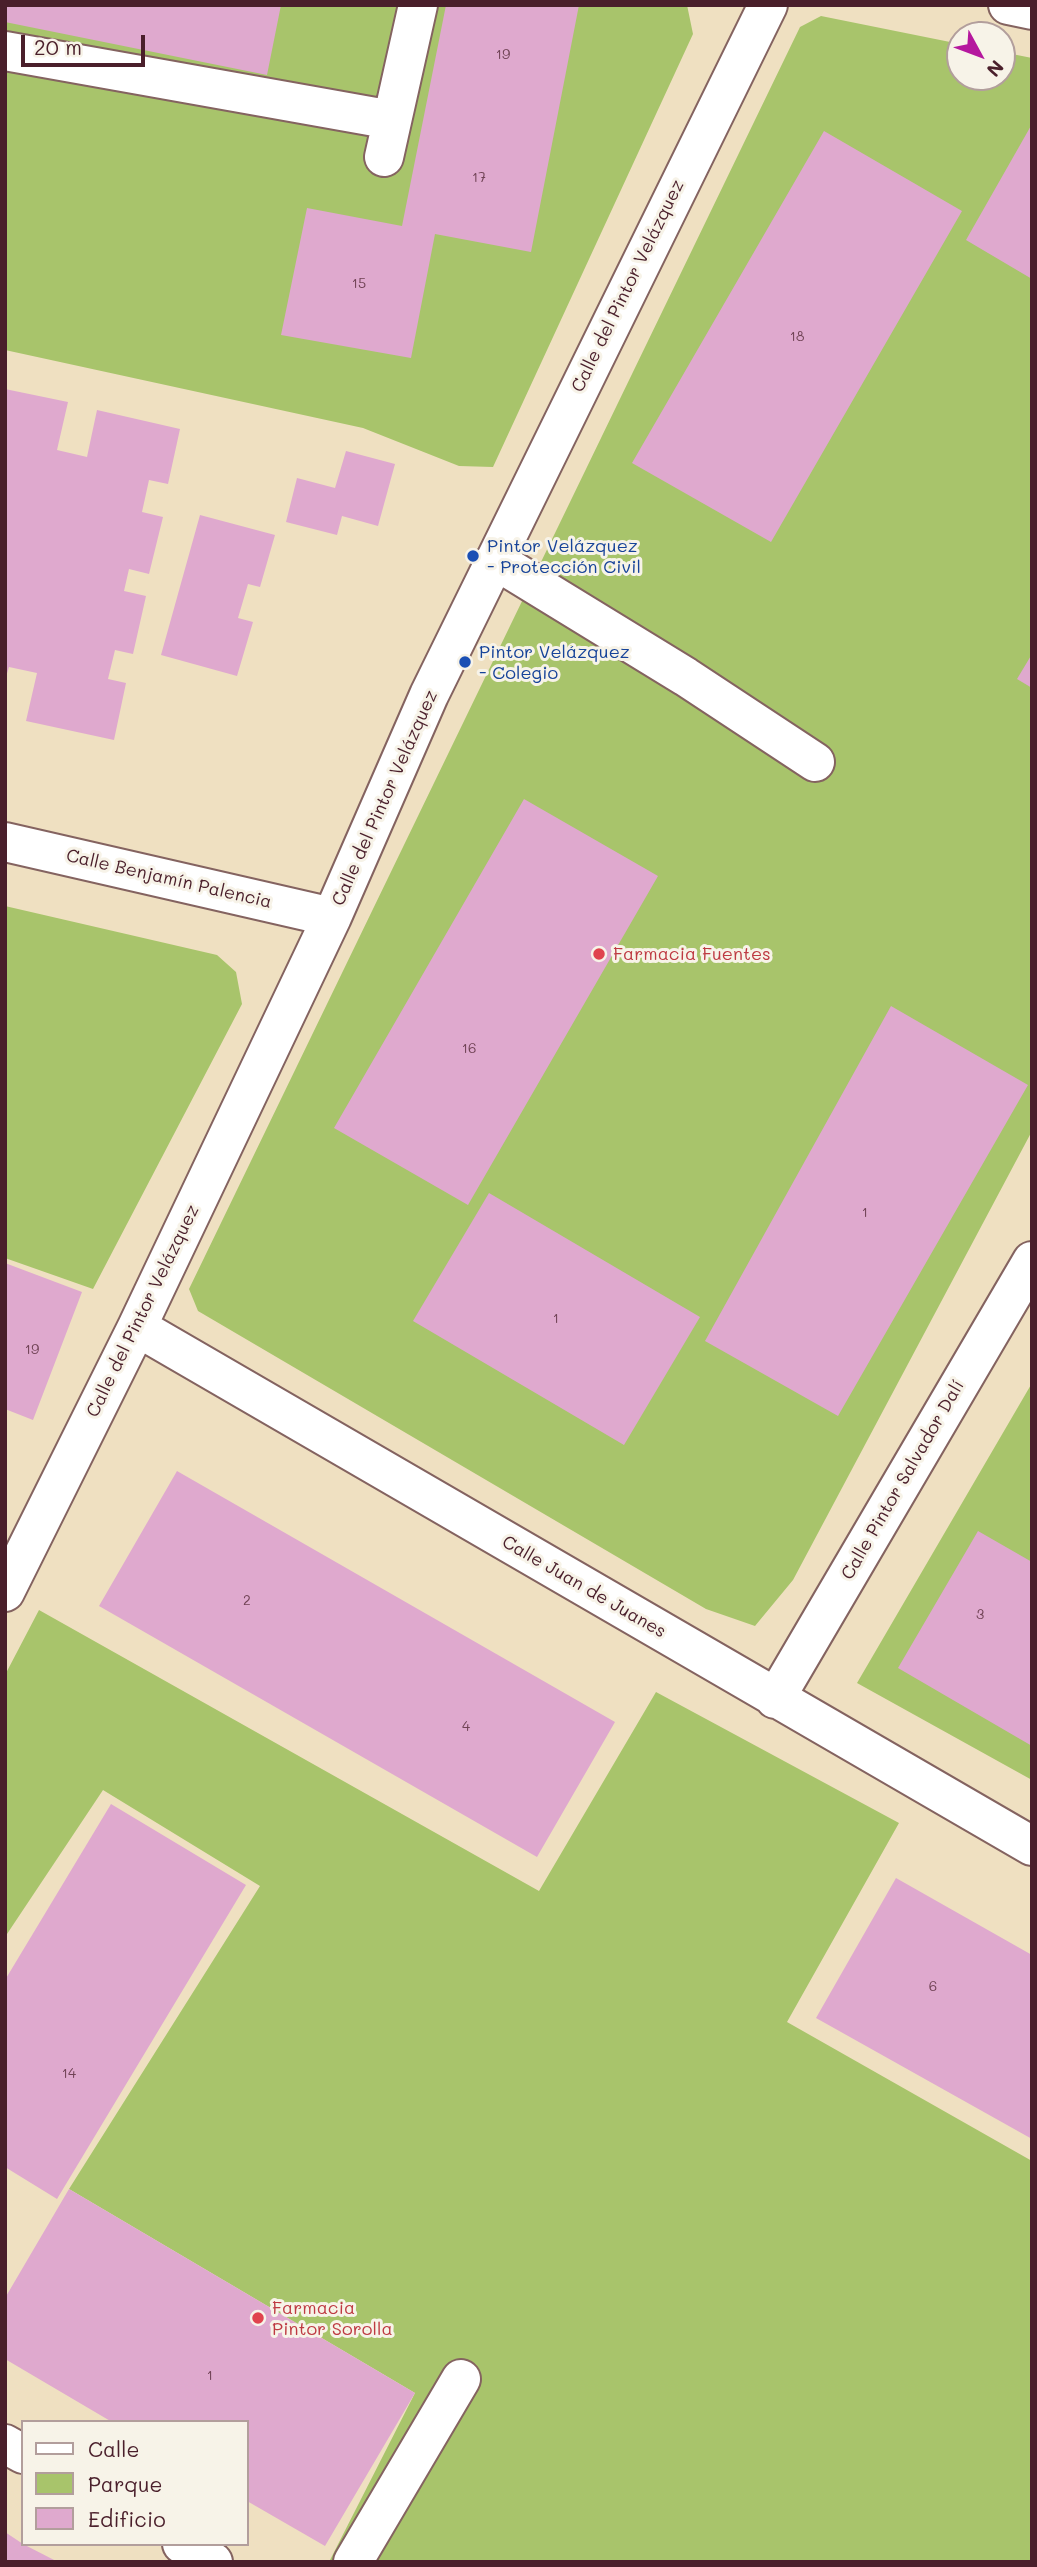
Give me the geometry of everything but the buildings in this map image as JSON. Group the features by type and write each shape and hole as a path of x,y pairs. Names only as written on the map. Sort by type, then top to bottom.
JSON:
{"street":[{"path":"384,157 418,5"},
{"name":"Calle del Pintor Velázquez","path":"5,1592 136,1327 332,917 429,695 768,5"},
{"path":"1008,5 1032,10"},
{"path":"5,51 392,120"},
{"path":"495,560 685,677 815,762"},
{"name":"Calle Benjamín Palencia","path":"5,842 332,917"},
{"name":"Calle Pintor Salvador Dalí","path":"775,1699 1032,1261"},
{"name":"Calle Juan de Juanes","path":"136,1327 1032,1846"},
{"path":"352,2562 461,2379"},
{"path":"5,2444 21,2453"},
{"path":"185,2546 213,2562"}],"green space":[{"path":"5,5 687,5 693,34 493,467 459,466 363,428 5,350"},
{"path":"821,16 946,41 946,91 1016,91 1016,55 1032,58 1032,1131 793,1580 755,1626 706,1609 198,1311 189,1289 800,27"},
{"path":"5,906 217,955 236,972 242,1004 93,1289 5,1258"},
{"path":"1032,1383 1032,1780 857,1683"},
{"path":"39,1610 539,1891 656,1692 899,1823 787,2022 1032,2161 1032,2562 329,2562 415,2393 69,2189 260,1886 103,1790 5,1937 5,1675"}],"place":[{"name":"Pintor Velázquez - Protección Civil","path":"473,556"},
{"name":"Pintor Velázquez - Colegio","path":"465,662"},
{"name":"Farmacia Fuentes","path":"599,954"},
{"name":"Farmacia Pintor Sorolla","path":"258,2318"}]}
